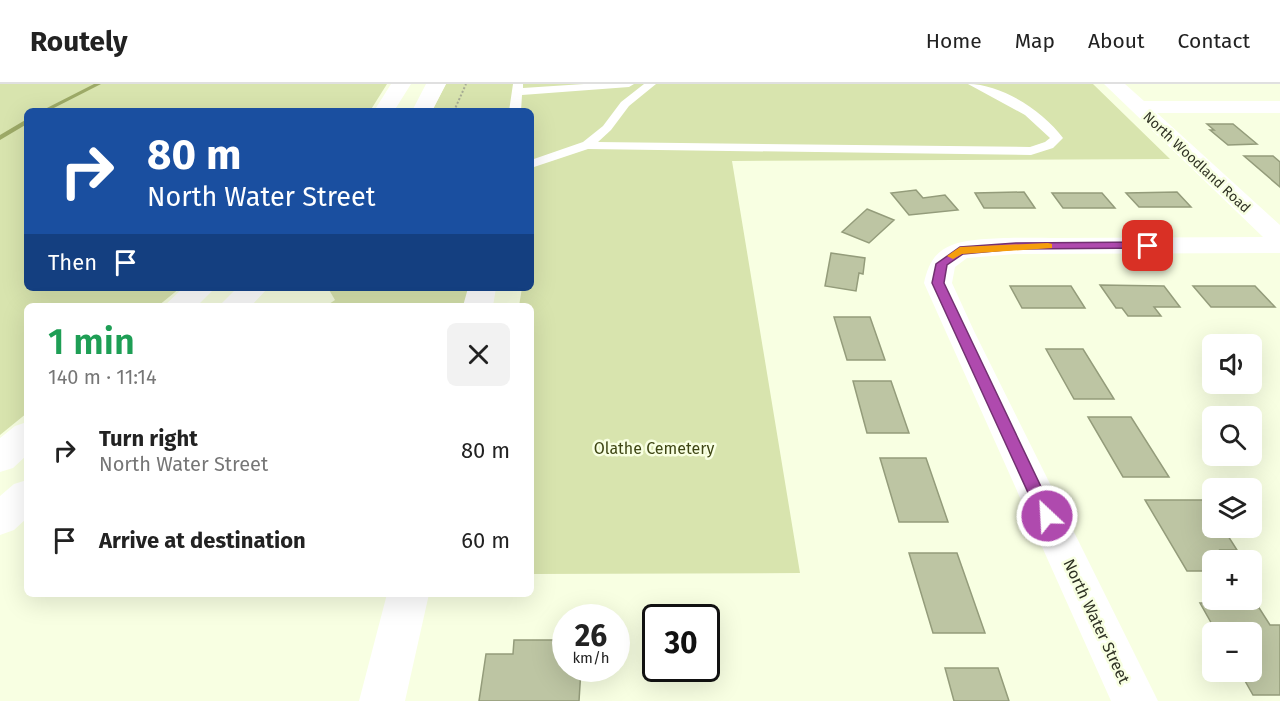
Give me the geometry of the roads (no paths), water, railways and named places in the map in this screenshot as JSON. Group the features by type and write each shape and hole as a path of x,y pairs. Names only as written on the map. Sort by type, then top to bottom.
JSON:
{"street":[{"path":"386,108 401,84"},
{"path":"424,108 436,84"},
{"name":"North Woodland Road","path":"1114,84 1280,240"},
{"path":"1138,107 1280,106"},
{"name":"North Water Street","path":"1135,701 938,283 942,264 960,251 1016,246 1280,245"},
{"path":"184,303 198,291"},
{"path":"237,303 251,291"},
{"path":"0,458 24,438"},
{"path":"0,519 24,498"},
{"path":"382,701 407,597"}],"lane":[{"path":"515,108 518,88 629,84"},
{"path":"586,145 607,128 625,104 651,84"},
{"path":"534,163 586,145 1031,151 1049,145 1057,138 1045,122 1014,102 973,84"}],"waterway":[{"path":"50,108 98,84"},
{"path":"0,138 24,123"}],"park label":[{"name":"Olathe Cemetery","path":"654,448"}]}
